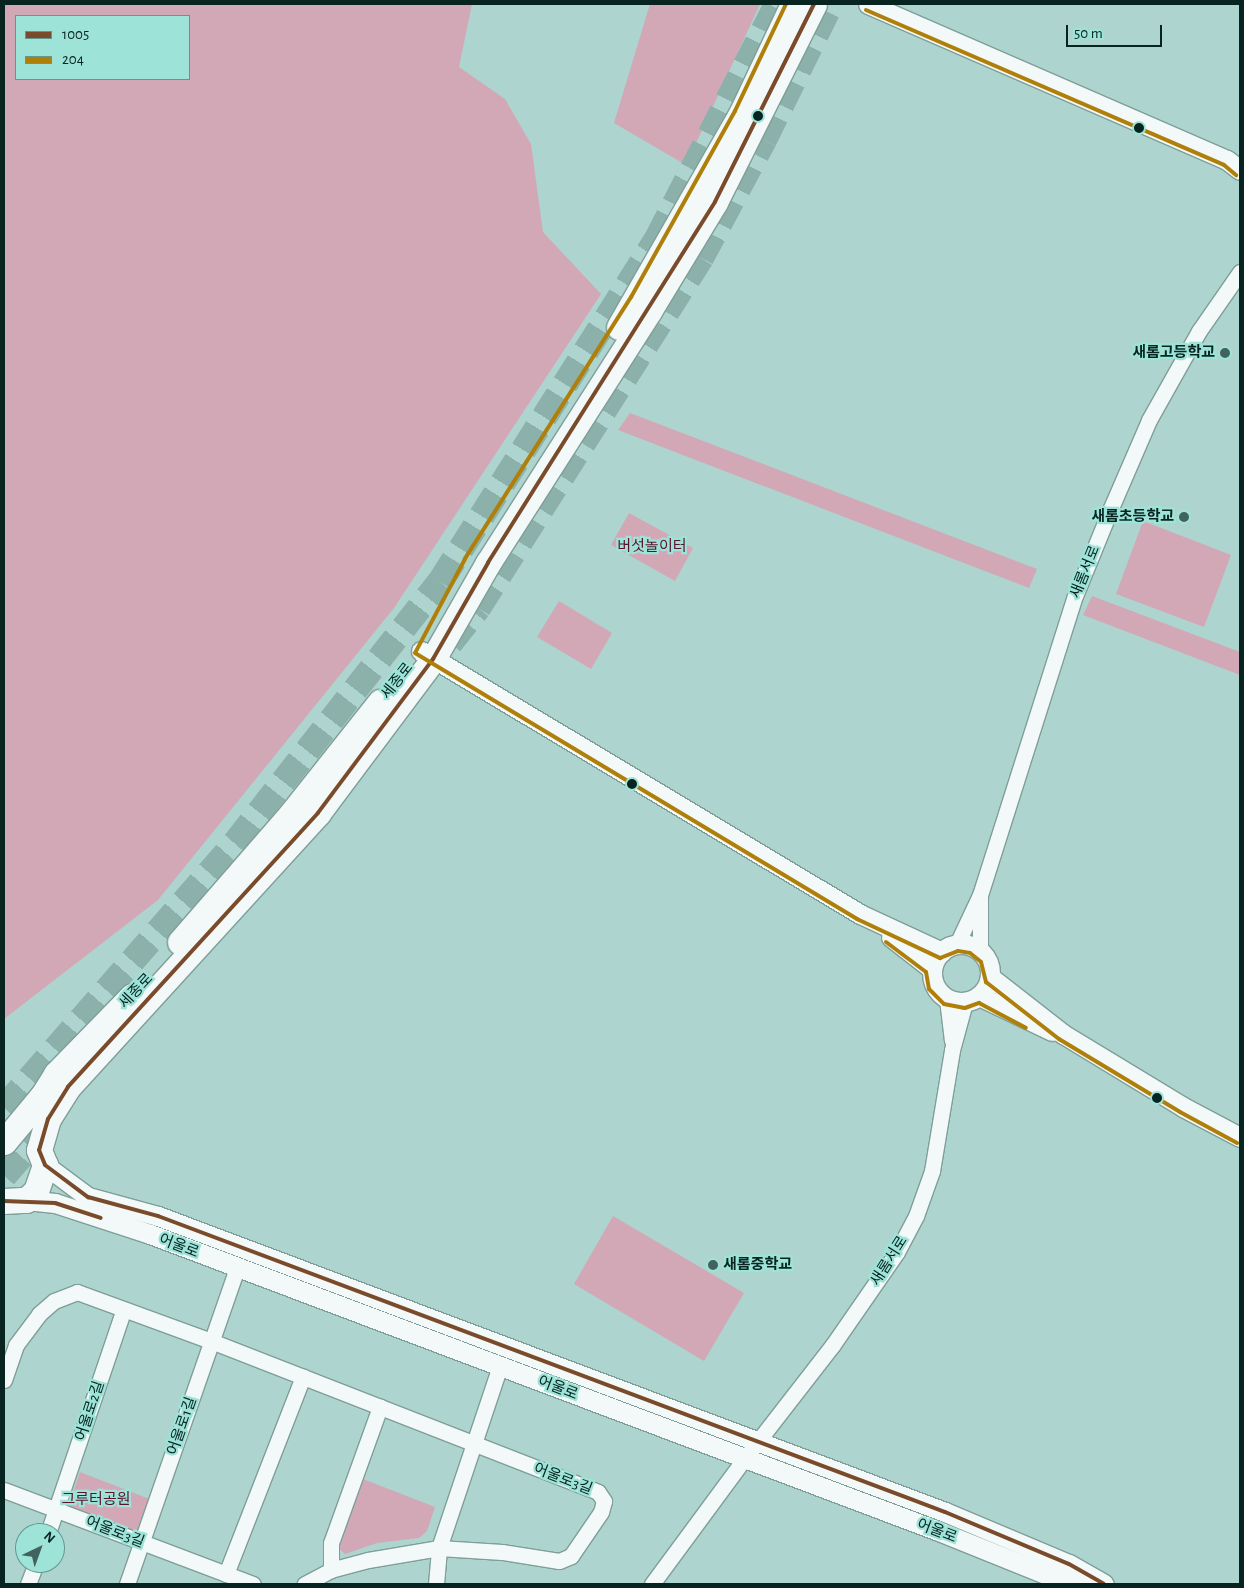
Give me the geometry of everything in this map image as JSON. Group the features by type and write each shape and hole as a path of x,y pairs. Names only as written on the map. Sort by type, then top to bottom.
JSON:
{"main road":[{"name":"세종로","path":"4,1142 43,1095 56,1074 142,985 427,655 470,562 636,300 741,114 793,4"},
{"name":"세종로","path":"15,1201 36,1191 48,1118 68,1087 318,813 427,655 650,311 715,202 814,4"},
{"name":"세종로","path":"4,1142 24,1142 42,1157"}],"street":[{"path":"868,4 1236,164"},
{"name":"새롬서로","path":"980,895 1075,596 1111,508 1149,420 1199,331 1240,272"},
{"path":"427,655 860,914 932,969 935,986 964,999 1063,1034"},
{"path":"932,969 949,948 980,895"},
{"path":"980,895 980,951 987,959 990,978 1063,1034 1183,1107 1240,1137"},
{"path":"860,914 949,948 980,951"},
{"path":"964,999 990,978"},
{"name":"새롬서로","path":"652,1584 744,1458 838,1338 897,1252 916,1216 932,1171 952,1050 964,999"},
{"name":"어울로","path":"42,1157 88,1197 158,1216 945,1512 1069,1564 1104,1584"},
{"name":"어울로","path":"15,1201 63,1206 150,1234 744,1458 1063,1581 1088,1584"},
{"name":"어울로1길","path":"127,1584 143,1543 237,1268"},
{"path":"4,1380 16,1345 39,1314 54,1301 77,1292 123,1311 211,1341"},
{"name":"어울로2길","path":"52,1523 123,1311"},
{"name":"어울로3길","path":"211,1341 598,1492 603,1496 603,1507 571,1556 559,1561 502,1552 439,1548 395,1554 331,1570 305,1584"},
{"path":"436,1584 439,1548 472,1443 500,1366"},
{"path":"226,1574 303,1377"},
{"path":"331,1570 331,1543 380,1407"},
{"name":"어울로3길","path":"4,1490 253,1584"}],"green space":[{"path":"4,4 472,4 459,67 505,99 531,144 543,232 601,294 394,608 158,900 4,1019"},
{"path":"650,4 760,4 686,165 614,123"},
{"path":"630,413 1037,569 1029,588 618,430"},
{"name":"버섯놀이터","path":"629,513 693,548 675,581 611,545"},
{"path":"1143,521 1231,555 1204,627 1116,594"},
{"path":"1092,596 1240,652 1240,675 1083,615"},
{"path":"559,601 612,633 591,669 537,637"},
{"path":"613,1216 744,1293 704,1361 574,1284"},
{"name":"그루터공원","path":"80,1472 152,1500 140,1531 134,1536 73,1513 69,1504"},
{"path":"363,1479 435,1507 427,1531 419,1538 377,1543 345,1554 337,1547"}],"tunnel":[{"path":"4,1108 235,843 440,582 657,239 777,4"},
{"path":"450,643 478,608 701,258 764,140 831,4"},
{"path":"4,1176 51,1122"}],"transit line":[{"name":"204","path":"786,4 735,111 631,297 465,559 415,653 857,919 940,958 958,951 970,953 981,962 986,982 1059,1039 1180,1112 1237,1143"},
{"name":"1005","path":"814,4 715,202 488,563 433,659 318,813 68,1087 48,1119 39,1150 45,1165 88,1197 158,1216 945,1512 1069,1564 1104,1584"},
{"name":"204","path":"866,10 1224,165 1236,175"},
{"name":"204","path":"886,942 926,972 929,989 944,1004 965,1008 979,1003 1026,1028"},
{"name":"1005","path":"4,1201 55,1203 101,1218"}],"place":[{"name":"새롬고등학교","path":"1225,353"},
{"name":"새롬초등학교","path":"1184,517"},
{"name":"새롬중학교","path":"713,1265"}]}
